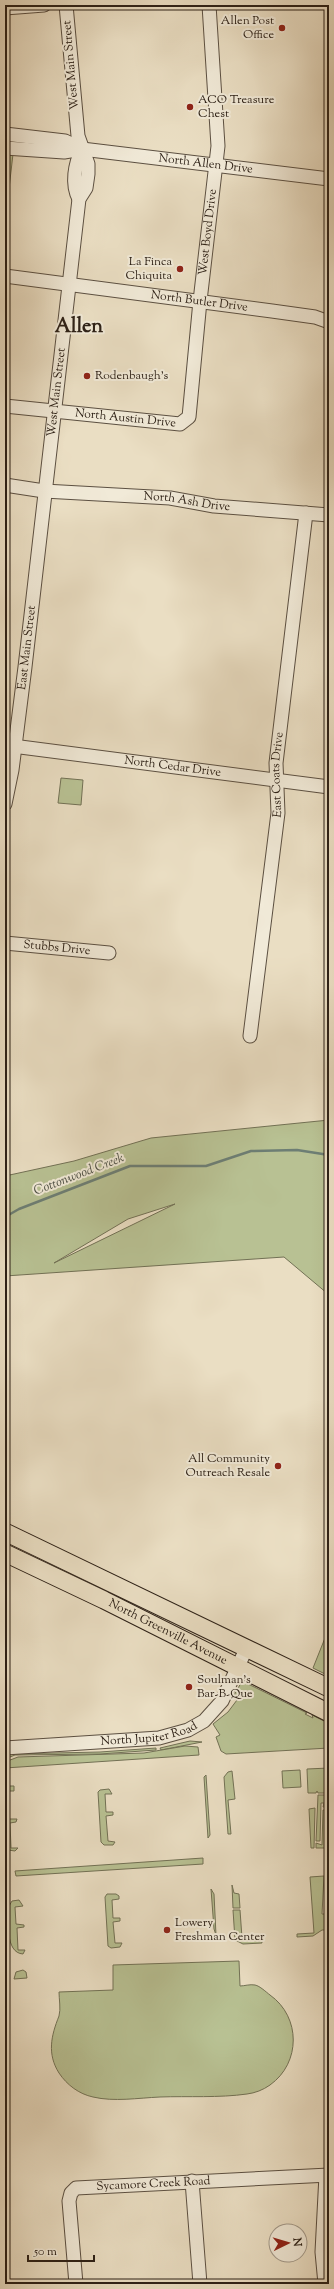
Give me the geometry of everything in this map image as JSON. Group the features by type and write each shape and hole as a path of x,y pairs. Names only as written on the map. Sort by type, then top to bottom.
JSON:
{"main road":[{"name":"North Greenville Avenue","path":"5,1532 247,1647 329,1688"},
{"name":"North Greenville Avenue","path":"5,1553 104,1600 329,1713"}],"street":[{"path":"5,8 44,5"},
{"name":"West Main Street","path":"44,490 79,199 75,185 76,162 82,149 76,114 66,5"},
{"name":"West Boyd Drive","path":"190,412 200,301 218,146 209,5"},
{"path":"5,134 65,141 82,149"},
{"path":"5,148 64,152 82,149"},
{"name":"North Allen Drive","path":"82,149 329,179"},
{"name":"North Butler Drive","path":"5,276 315,317 329,322"},
{"path":"5,406 54,412"},
{"name":"North Austin Drive","path":"54,412 180,424 185,422 190,412"},
{"name":"North Ash Drive","path":"5,485 44,490 170,498 214,506 329,516"},
{"name":"East Main Street","path":"5,804 10,746 44,490"},
{"name":"East Coats Drive","path":"250,1036 278,813 276,763 306,513"},
{"name":"North Cedar Drive","path":"10,746 329,787"},
{"name":"Stubbs Drive","path":"5,943 109,953"},
{"name":"North Jupiter Road","path":"5,1748 159,1738 188,1730 213,1713 222,1701 247,1647"},
{"path":"325,2284 322,2252 327,2175"},
{"name":"Sycamore Creek Road","path":"76,2284 69,2200 73,2190 80,2187 327,2175"},
{"path":"192,2181 200,2284"}],"green space":[{"path":"5,153 13,154 7,206 5,206"},
{"path":"61,778 83,780 81,805 58,803"},
{"path":"329,1120 329,1307 328,1294 284,1257 5,1276 5,1176 74,1161 151,1138","holes":["175,1204 54,1263 128,1219"]},
{"path":"329,1628 329,1676 313,1668"},
{"path":"244,1682 307,1713 305,1714 313,1718 312,1715 328,1723 329,1748 226,1754 221,1751 216,1737 220,1735 213,1724 228,1712 237,1700 233,1697 241,1683"},
{"path":"190,1741 202,1742 161,1750 160,1748"},
{"path":"185,1746 198,1747 199,1755 5,1768 5,1762 18,1757 144,1753"},
{"path":"156,1748 156,1750 100,1754 15,1755 5,1759 5,1755 8,1754 100,1752"},
{"path":"329,1768 329,1793 318,1793 317,1791 316,1793 308,1793 307,1769"},
{"path":"300,1770 301,1787 283,1788 282,1771"},
{"path":"232,1771 235,1799 228,1800 231,1834 228,1834 224,1777 228,1772"},
{"path":"206,1775 210,1835 208,1838 204,1777"},
{"path":"5,1786 14,1786 14,1791 8,1791 9,1819 17,1819 16,1822 10,1823 11,1848 18,1848 15,1851 8,1850 5,1847"},
{"path":"109,1789 112,1794 105,1794 106,1812 113,1812 113,1815 106,1816 108,1841 115,1842 113,1845 104,1845 101,1842 98,1792 100,1790"},
{"path":"318,1795 329,1795 328,1807 323,1807 324,1803 321,1803 320,1841 316,1841"},
{"path":"315,1808 314,1848 311,1848 309,1809"},
{"path":"323,1810 328,1810 326,1848 316,1848 316,1843 322,1845"},
{"path":"203,1858 203,1864 16,1876 15,1871"},
{"path":"324,1876 322,1914 329,1914 329,1930 322,1930 313,1936 297,1937 297,1934 314,1933 310,1877"},
{"path":"232,1885 234,1893 239,1894 240,1908 233,1908"},
{"path":"211,1889 214,1894 216,1935 214,1929"},
{"path":"107,1894 116,1894 119,1896 119,1899 112,1900 113,1918 120,1918 120,1921 113,1922 115,1943 122,1943 120,1947 111,1948 108,1946 105,1897"},
{"path":"19,1900 23,1906 15,1907 16,1924 24,1925 24,1927 17,1928 18,1950 25,1950 23,1954 17,1952 13,1948 10,1942 8,1927 9,1906 12,1901"},
{"path":"233,1910 240,1910 242,1938 248,1940 248,1938 261,1937 262,1943 243,1944 235,1940"},
{"path":"239,1961 240,1986 255,1985 265,1991 280,2004 292,2027 292,2053 287,2065 280,2076 267,2087 253,2093 236,2095 109,2099 88,2096 78,2091 59,2073 53,2059 52,2038 60,2013 59,1992 113,1990 113,1965"},
{"path":"23,1970 26,1972 27,1978 14,1979 16,1972"}],"waterway":[{"name":"Cottonwood Creek","path":"5,1217 19,1209 130,1166 206,1166 251,1151 297,1150 329,1155"}],"place":[{"name":"Allen Post Office","path":"282,28"},
{"name":"ACO Treasure Chest","path":"190,107"},
{"name":"La Finca Chiquita","path":"180,269"},
{"name":"Rodenbaugh's","path":"87,376"},
{"name":"All Community Outreach Resale","path":"278,1466"},
{"name":"Soulman's Bar-B-Que","path":"189,1687"},
{"name":"Lowery Freshman Center","path":"167,1930"}],"district":[{"name":"Allen","path":"79,327"}]}
